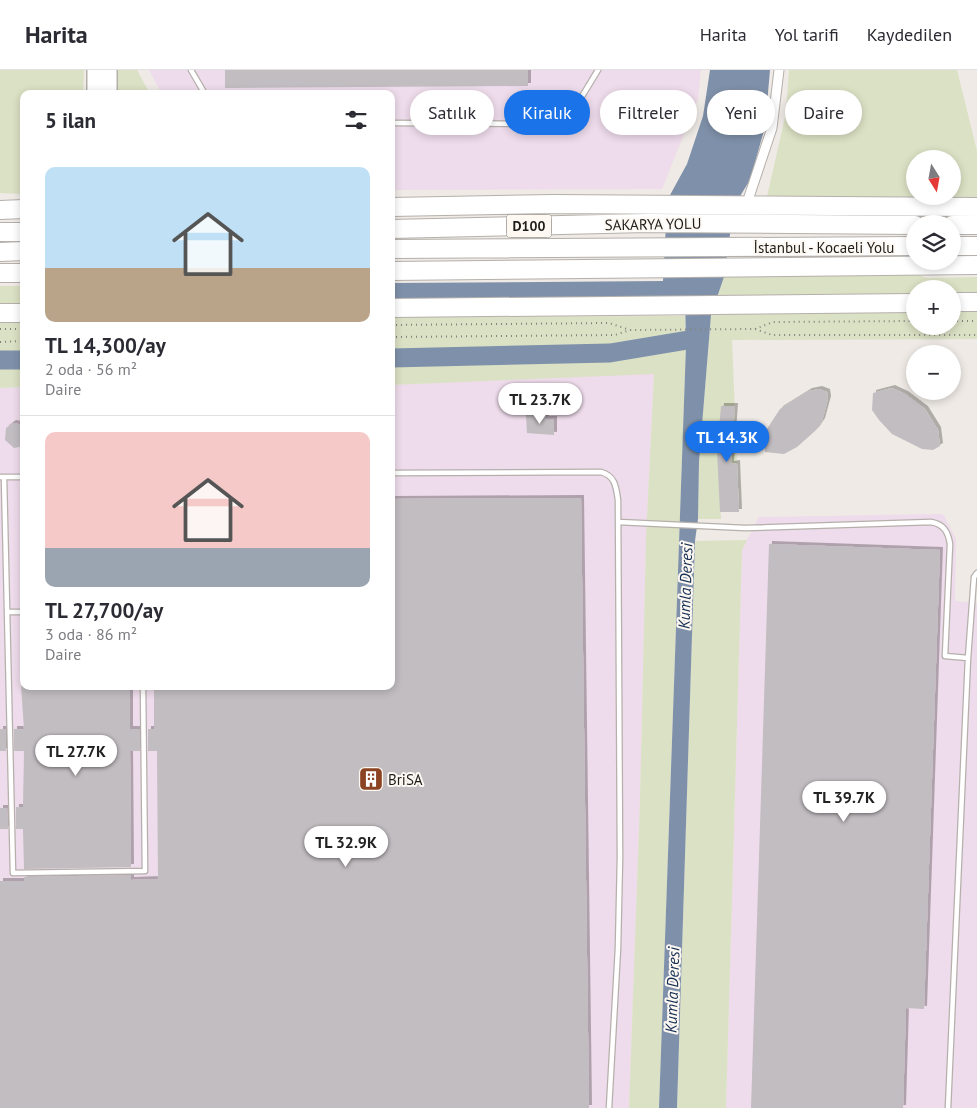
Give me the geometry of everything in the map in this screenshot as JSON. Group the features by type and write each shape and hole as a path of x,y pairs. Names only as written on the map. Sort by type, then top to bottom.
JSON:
{"highway":[{"path":"468,206 647,223"},
{"path":"395,207 664,206 738,212 977,207"},
{"path":"0,210 20,210"},
{"name":"SAKARYA YOLU","path":"395,229 666,224 738,212 906,224"},
{"path":"961,225 977,225"},
{"path":"0,232 20,232"},
{"name":"İstanbul - Kocaeli Yolu","path":"629,248 906,246"},
{"path":"961,246 977,246"},
{"path":"477,269 629,248"},
{"name":"D100","path":"395,249 629,248"},
{"path":"0,252 20,252"},
{"path":"961,265 977,265"},
{"path":"395,271 906,266"},
{"path":"933,270 942,272 977,271"},
{"path":"0,273 20,273"},
{"path":"961,302 977,302"},
{"path":"395,308 664,307 906,303"},
{"path":"0,313 20,313"}],"main road":[{"path":"95,70 95,90"},
{"path":"109,70 109,90"}],"street":[{"path":"738,212 772,128 779,70"}],"lane":[{"path":"191,70 203,90"},
{"path":"395,123 539,124 560,119 581,98 598,70"},
{"path":"395,473 601,472 608,474 614,479 617,488 618,522 620,866 618,958 609,1108"},
{"path":"20,477 2,477 13,873 145,871 143,690"},
{"path":"618,522 729,527 931,522 939,524 949,535 950,544 944,656 968,658"},
{"path":"948,1108 968,658 974,577 977,573"},
{"path":"7,612 20,612"}],"path":[{"path":"395,325 609,323 630,330 719,330 755,329 773,322 906,321"},
{"path":"961,321 977,321"},
{"path":"0,329 20,329"},
{"path":"755,329 772,335 977,335"},
{"path":"395,337 615,335 630,330"},
{"path":"0,342 20,341"}],"shaded area":[{"path":"149,70 701,70 697,102 697,90 600,90 600,135 684,135 662,189 395,190 395,90 160,90"},
{"name":"BriSA","path":"654,373 646,538 640,800 629,1108 0,1108 0,388 20,387 20,690 395,690 395,385"},
{"path":"943,514 956,539 955,601 977,603 977,1108 726,1108 742,550 759,517"}],"green space":[{"path":"0,70 84,70 83,90 20,90 20,194 0,193"},
{"path":"118,70 137,70 148,90 117,90"},
{"path":"789,70 957,70 977,151 977,199 961,199 961,150 906,150 906,200 766,201 785,117 785,135 862,135 862,90 788,90"},
{"path":"913,273 927,278 977,277 977,293 961,294 961,280 906,280 906,296 716,301 724,277"},
{"path":"0,286 20,286 20,307 0,307"},
{"path":"906,308 906,335 961,335 961,308 977,311 977,339 732,340 737,463 719,464 721,519 698,519 699,462 711,315"},
{"path":"685,316 686,345 659,1108 629,1108 640,800 646,538 654,374 395,385 395,317"},
{"path":"20,321 20,387 0,388 0,322"},
{"path":"747,540 742,550 726,1108 677,1108 695,541"}],"water":[{"name":"Kumla Deresi","path":"710,70 770,70 768,90 707,90 707,135 763,135 750,180 734,206 724,277 711,315 699,462 698,519 695,541 677,1108 659,1108 686,345 685,296 395,301 395,283 663,281 666,224 664,206 687,164 703,116"}],"building":[{"path":"225,70 528,70 528,86 225,88"},
{"path":"892,388 906,395 906,400 913,400 925,409 938,430 940,446 933,450 922,449 892,434 872,410 873,393"},
{"path":"819,389 827,392 828,399 822,421 816,430 797,447 784,454 765,452 763,435 780,409 809,391"},
{"path":"721,406 735,406 731,464 737,463 739,512 720,512 717,451"},
{"path":"546,414 546,419 554,419 554,435 527,433 526,415"},
{"path":"13,423 20,424 20,447 14,448 5,440 6,428"},
{"name":"BriSA","path":"581,498 589,1108 0,1108 0,881 24,881 24,877 131,875 131,880 158,879 157,751 148,751 148,729 154,729 154,690 395,690 395,499"},
{"path":"769,544 940,550 924,1009 906,1008 903,1108 751,1108"},
{"path":"21,690 130,690 130,729 139,729 140,751 130,751 131,867 24,869 23,829 16,829 16,807 23,807 24,751 14,751 14,729 24,729"},
{"path":"0,729 6,729 6,751 0,751"},
{"path":"0,808 7,808 8,829 0,829"}],"waterway":[{"path":"395,358 610,353 694,339"},
{"path":"0,360 20,360"}],"place":[{"name":"BriSA","path":"371,779"}]}
